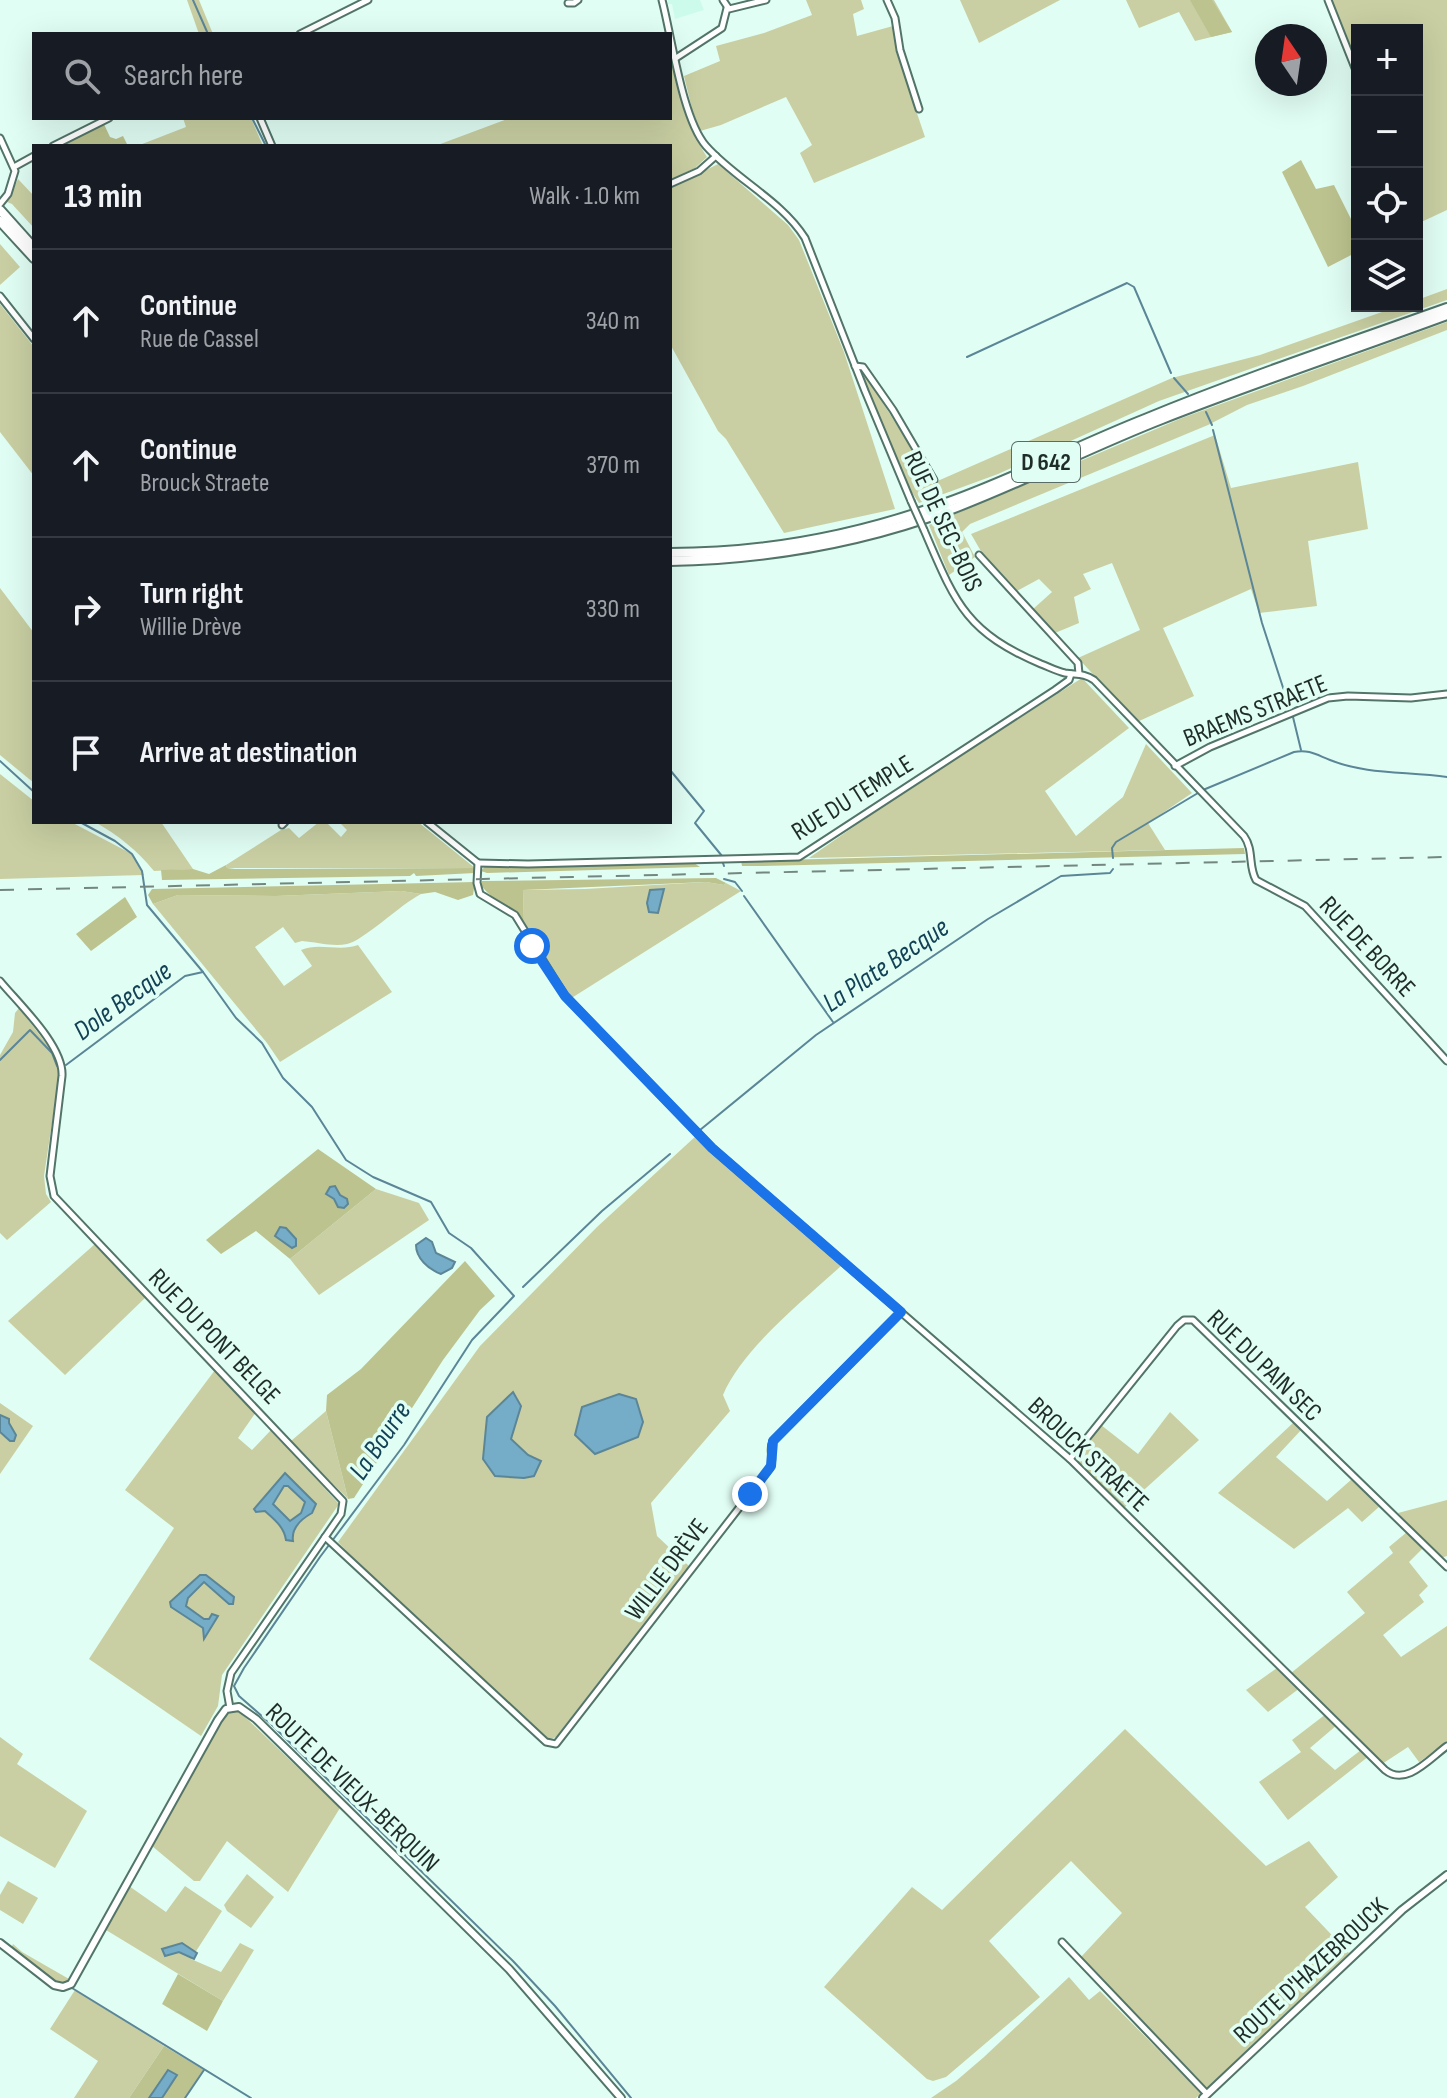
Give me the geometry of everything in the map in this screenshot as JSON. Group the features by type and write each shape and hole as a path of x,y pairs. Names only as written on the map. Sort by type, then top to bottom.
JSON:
{"highway":[{"path":"0,207 32,246"},
{"path":"0,221 32,256"},
{"name":"D 642","path":"672,553 730,551 796,543 907,517 987,487 1162,411 1447,308"},
{"name":"D 642","path":"672,561 794,551 915,522 978,499 1161,419 1447,315"}],"street":[{"path":"304,32 368,0"},
{"path":"568,3 578,0"},
{"name":"RUE DE SEC-BOIS","path":"662,0 670,32"},
{"path":"676,58 722,28 727,8 723,0"},
{"path":"727,8 766,0"},
{"path":"887,0 895,18 900,50 919,109"},
{"path":"1328,0 1351,58"},
{"name":"RUE DE SEC-BOIS","path":"672,41 692,121 702,141 800,230 911,501 954,596 978,628 1017,654 1094,680 1200,792"},
{"path":"57,144 105,120"},
{"path":"261,120 271,144"},
{"path":"0,138 15,175 0,207"},
{"path":"672,183 702,169 716,156"},
{"path":"14,167 32,157"},
{"path":"0,296 32,336"},
{"name":"RUE DE SEC-BOIS","path":"855,366 863,367 884,396 934,480"},
{"name":"RUE DE SEC-BOIS","path":"979,555 1078,663 1079,674"},
{"name":"RUE DU TEMPLE","path":"478,863 799,857 1055,690 1069,680 1071,674"},
{"name":"BRAEMS STRAETE","path":"1175,766 1210,747 1331,697 1411,698 1447,694"},
{"name":"RUE DE BORRE","path":"1200,792 1248,841 1256,880 1305,906 1447,1061"},
{"path":"429,824 478,863"},
{"name":"BROUCK STRAETE","path":"478,863 480,894 515,915 565,996 697,1133 1070,1459 1387,1772 1397,1777 1405,1776 1447,1746"},
{"name":"RUE DU PONT BELGE","path":"0,981 50,1043 62,1063 50,1179 54,1196 339,1496 343,1504 343,1511 326,1538 231,1673 227,1691 230,1708"},
{"name":"WILLIE DRÈVE","path":"326,1538 355,1568 546,1742 553,1745 770,1468 773,1441 901,1312"},
{"name":"RUE DU PAIN SEC","path":"1070,1459 1177,1326 1186,1320 1193,1320 1447,1567"},
{"name":"ROUTE DE VIEUX-BERQUIN","path":"0,1943 56,1986 65,1987 72,1982 218,1720 230,1708 241,1708 490,1949 535,1996 621,2098"},
{"name":"ROUTE D'HAZEBROUCK","path":"1205,2096 1406,1906 1447,1875"},
{"path":"1062,1942 1205,2096"}],"shaded area":[{"path":"187,0 199,0 212,32 198,32"},
{"path":"668,0 700,0 704,10 675,19"},
{"path":"806,0 861,0 864,9 853,14 857,36 893,26 896,51 925,137 814,183 800,153 812,145 786,97 700,131 684,76 720,61 716,46 812,15"},
{"path":"960,0 1060,0 979,43"},
{"path":"1126,0 1214,0 1232,32 1195,41 1179,12 1139,28"},
{"path":"1190,0 1212,0 1232,32 1211,37"},
{"path":"1332,0 1447,0 1447,210 1423,221 1423,24 1351,24 1351,51"},
{"path":"672,49 686,114 707,157 695,168 672,179 672,144 440,144 505,120 672,120"},
{"path":"184,120 252,120 262,144 142,144 186,127"},
{"path":"103,122 110,137 116,139 123,136 127,144 60,144"},
{"path":"1301,160 1316,189 1334,185 1351,219 1351,255 1328,267 1282,172"},
{"path":"718,164 788,225 799,240 844,352 895,509 784,533 718,431 672,348 672,187"},
{"path":"18,179 32,194 32,226 12,204 7,202"},
{"path":"0,244 20,267 0,285"},
{"path":"1447,289 1447,300 1423,308 1423,298"},
{"path":"0,304 32,344 32,473 0,432"},
{"path":"1382,312 1413,312 1159,401 998,474 919,503 909,488 863,378 865,374 933,483 1172,378 1260,355"},
{"path":"1447,322 1447,330 1247,405 1208,425 970,524 962,532 975,557 949,575 929,525 1182,418"},
{"path":"1215,435 1231,488 1358,462 1368,529 1308,541 1317,606 1259,613 1251,589 1163,628 1194,696 1137,722 1078,658 1140,630 1112,563 1083,574 1091,589 1074,597 1079,623 1055,633 1032,610 1052,592 1039,579 1015,592 982,553 971,534"},
{"path":"0,588 32,630 32,781 0,755"},
{"path":"1082,678 1129,728 1045,791 1076,836 1123,797 1146,744 1192,793 1148,823 1165,850 809,858 899,795"},
{"path":"0,774 32,799 32,824 75,824 132,854 144,875 0,879"},
{"path":"98,824 162,824 193,869 154,871 141,856"},
{"path":"316,824 328,824 341,837 347,830 341,824 420,824 475,868 227,868 226,865 281,830 289,828 299,838"},
{"path":"1244,848 1245,854 763,866 742,866 741,861"},
{"path":"694,863 700,867 481,871 486,865"},
{"path":"226,865 235,869 475,868 475,873 162,880 161,870 193,869 209,874"},
{"path":"716,878 726,883 523,890 524,925 481,885 482,881"},
{"path":"475,882 473,895 458,900 435,892 421,894 401,891 276,896 178,895 153,904 148,895 152,889"},
{"path":"726,883 741,891 570,999 524,925 523,890"},
{"path":"401,891 421,894 347,944 295,943 283,927 255,947 284,986 312,966 301,950 358,945 392,992 280,1062 153,904 178,895 276,896"},
{"path":"125,897 137,917 91,951 76,934"},
{"path":"19,1008 52,1051 60,1070 44,1176 46,1194 51,1202 7,1240 0,1233 0,1055 13,1032 15,1013"},
{"path":"697,1135 841,1266 775,1326 744,1360 723,1395 730,1411 651,1503 657,1536 689,1566 556,1737 548,1740 372,1578 338,1542 480,1346 597,1227"},
{"path":"318,1149 376,1189 290,1259 256,1231 221,1254 206,1240"},
{"path":"376,1189 419,1203 429,1220 319,1295 290,1259"},
{"path":"95,1244 145,1298 65,1375 8,1321"},
{"path":"465,1261 495,1296 480,1310 443,1360 354,1498 348,1499 326,1411 327,1395 361,1369"},
{"path":"215,1370 256,1412 238,1438 252,1450 271,1430 339,1504 222,1675 218,1706 201,1736 89,1659 174,1528 125,1490"},
{"path":"0,1403 33,1426 0,1474"},
{"path":"326,1411 348,1499 291,1441"},
{"path":"1170,1412 1199,1440 1124,1508 1076,1459 1101,1425 1138,1454"},
{"path":"1294,1422 1302,1429 1276,1457 1327,1501 1352,1479 1380,1506 1362,1522 1348,1508 1294,1549 1218,1493"},
{"path":"1447,1500 1447,1556 1441,1558 1398,1513"},
{"path":"1407,1532 1423,1548 1409,1562 1428,1586 1419,1595 1424,1602 1383,1635 1401,1657 1447,1626 1447,1743 1419,1762 1408,1747 1382,1764 1291,1673 1365,1613 1347,1592 1393,1553 1389,1547"},
{"path":"1277,1668 1300,1688 1268,1712 1246,1690"},
{"path":"236,1711 340,1808 288,1892 227,1841 200,1881 194,1881 152,1846 223,1719"},
{"path":"1326,1714 1337,1725 1310,1748 1335,1770 1361,1750 1369,1756 1288,1820 1259,1782 1301,1752 1292,1740"},
{"path":"1125,1729 1266,1866 1309,1841 1338,1877 1305,1907 1349,1953 1207,2088 1081,1957 1122,1913 1071,1861 989,1941 1040,1997 946,2077 933,2081 927,2079 824,1987 912,1887 942,1910"},
{"path":"0,1737 23,1754 17,1764 87,1811 55,1868 0,1836"},
{"path":"247,1874 274,1897 251,1928 227,1911 224,1905"},
{"path":"8,1881 38,1898 23,1924 0,1910 0,1895"},
{"path":"129,1886 166,1912 185,1886 222,1911 191,1959 221,1972 240,1943 254,1950 223,2001 106,1930"},
{"path":"13,1944 69,1979 68,1982 53,1980 11,1949"},
{"path":"178,1974 223,2001 207,2031 162,2004"},
{"path":"1069,1977 1089,2000 1100,1991 1201,2093 1196,2098 931,2098 984,2057"},
{"path":"75,1990 164,2046 129,2098 74,2098 98,2061 50,2029"},
{"path":"164,2046 204,2070 185,2098 129,2098"}],"water":[{"path":"664,889 658,913 649,912 647,903 650,890"},
{"path":"335,1186 340,1195 347,1199 348,1204 344,1208 338,1207 334,1199 326,1194 330,1187"},
{"path":"280,1227 286,1228 296,1239 296,1246 292,1248 275,1236"},
{"path":"426,1238 432,1242 436,1253 455,1262 452,1268 441,1274 424,1262 416,1245"},
{"path":"513,1392 521,1406 511,1439 528,1455 541,1461 534,1476 524,1478 495,1476 483,1459 487,1417"},
{"path":"619,1394 636,1399 643,1422 638,1437 595,1454 575,1435 582,1407"},
{"path":"0,1415 9,1419 16,1435 14,1441 0,1432"},
{"path":"285,1473 316,1504 312,1513 296,1527 293,1541 286,1540 281,1527 265,1511 256,1512 254,1509","holes":["284,1486 288,1486 305,1502 301,1513 290,1521 273,1504"]},
{"path":"200,1575 206,1575 234,1597 233,1604 229,1604 204,1582 188,1598 186,1606 204,1619 209,1619 212,1614 218,1616 204,1639 203,1628 171,1607 170,1602"},
{"path":"182,1943 197,1953 194,1959 179,1952 165,1956 162,1949"},
{"path":"168,2070 177,2075 162,2098 149,2098"}],"waterway":[{"path":"193,0 207,32"},
{"path":"253,120 265,144"},
{"path":"967,357 1127,283 1134,287 1171,373"},
{"path":"1174,378 1188,394"},
{"path":"1206,412 1212,425"},
{"path":"1213,430 1262,623 1290,709"},
{"path":"1293,717 1301,750"},
{"name":"La Plate Becque","path":"1113,858 1112,848 1116,842 1203,790 1294,752 1309,752 1358,768 1447,777"},
{"name":"La Bourre","path":"0,761 32,790"},
{"path":"672,772 704,811 695,823 722,856"},
{"name":"La Bourre","path":"84,824 132,854 142,871 147,905 203,972 236,1018 262,1043 283,1078 312,1107 346,1160 373,1177 431,1202 449,1233 471,1248 514,1296 472,1340 404,1445 320,1557 234,1686 239,1696 513,1961 555,2006 631,2098"},
{"name":"La Plate Becque","path":"700,1130 816,1035 988,919 1061,876 1110,873 1113,869"},
{"path":"724,879 735,882 742,891"},
{"path":"744,896 833,1022"},
{"name":"Dole Becque","path":"66,1065 185,976 203,972"},
{"name":"Dole Becque","path":"0,1060 30,1030 52,1053 57,1066"},
{"path":"523,1287 602,1211 670,1154"},
{"path":"72,1988 251,2098"},
{"path":"185,2098 204,2070"}],"railway":[{"path":"0,890 1447,857"}],"route":[{"path":"532,946 565,996 712,1148 901,1312 773,1441 773,1462 750,1494"}]}
